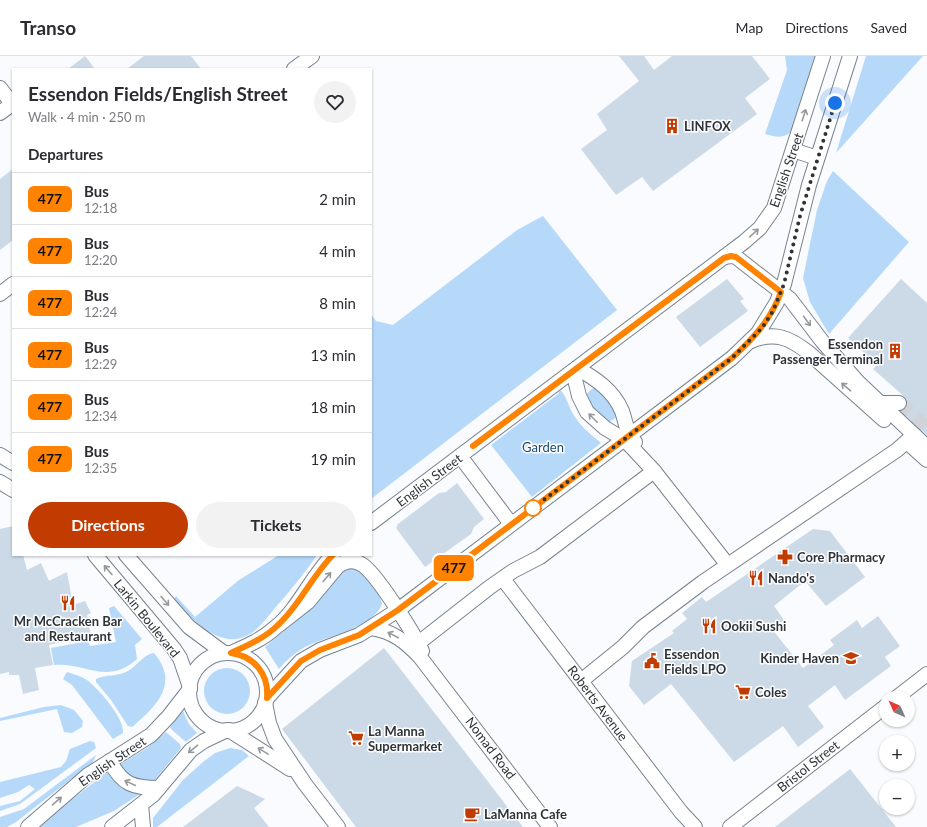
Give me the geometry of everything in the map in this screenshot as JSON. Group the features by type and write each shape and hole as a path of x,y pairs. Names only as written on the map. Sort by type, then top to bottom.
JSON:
{"street":[{"path":"295,68 312,56"},
{"name":"English Street","path":"372,522 753,235 768,218 780,190 823,56"},
{"name":"English Street","path":"266,700 301,661 320,650 371,628 398,610 732,358 751,340 768,320 781,292 800,216 850,56"},
{"path":"0,88 12,103"},
{"path":"0,113 12,105"},
{"path":"793,150 817,158"},
{"path":"724,258 731,256 736,257 781,292 797,307 878,408"},
{"path":"0,294 12,285"},
{"path":"751,340 773,336 798,345 878,408 911,438 927,460"},
{"path":"575,370 600,382 612,394 622,412 627,438"},
{"path":"575,370 579,396 587,412 605,428 627,438 642,449 654,470 727,564"},
{"path":"878,408 899,403"},
{"path":"911,438 927,447"},
{"path":"581,680 623,647 643,626 727,564 897,450 911,438"},
{"path":"0,456 12,462"},
{"path":"460,456 511,524"},
{"path":"415,646 513,571 540,557 654,470"},
{"path":"0,482 12,489"},
{"name":"Larkin Boulevard","path":"96,556 174,649 180,658 190,688"},
{"name":"Larkin Boulevard","path":"127,556 189,627 228,653"},
{"path":"330,557 280,624 256,642 228,653 212,656 201,664 194,674 190,688 192,704 200,718 212,727 228,730 292,770 338,827"},
{"name":"Nomad Road","path":"280,624 308,602 338,566 350,561 361,564 366,568 410,627 415,646 431,669 550,827"},
{"name":"Roberts Avenue","path":"503,579 676,806 695,827"},
{"path":"410,627 421,631 442,624"},
{"name":"Nomad Road","path":"371,628 389,632 415,646"},
{"path":"228,653 248,658 260,670 267,686 266,700 272,734 304,784"},
{"path":"905,691 927,674"},
{"name":"English Street","path":"28,827 60,798 110,761 151,735 169,716 190,688"},
{"path":"112,827 141,805 159,788 191,750 204,741 228,730 241,728 252,723 260,714 266,700"},
{"name":"Bristol Street","path":"730,827 879,711"},
{"path":"110,761 117,775 126,782 143,788 159,788"},
{"path":"141,805 142,827"}],"green space":[{"path":"785,56 817,56 792,131 783,136 765,134 787,70"},
{"path":"866,56 923,56 836,153"},
{"path":"833,171 909,242 829,334 810,302 803,278 817,210 827,181"},
{"path":"543,216 617,310 372,498 372,315 376,321 393,325 517,230"},
{"path":"596,386 607,395 618,416 607,424 599,418 584,396"},
{"name":"Garden","path":"560,390 581,425 601,443 532,497 491,445 558,394"},
{"path":"277,556 316,556 264,622 250,634 239,638 228,639 208,631 198,624 174,599 176,596 195,617 239,580"},
{"path":"351,567 366,576 375,587 382,604 377,612 359,625 305,647 291,657 279,669 265,647 308,611 337,572"},
{"path":"114,606 142,639 135,645 137,659 126,667 116,671 106,672 65,665 54,665 51,648 88,641 90,646 116,642 109,608"},
{"path":"154,653 162,664 165,674 165,684 162,693 150,711 132,727 128,726 111,700 96,682 96,679 104,676 124,673 150,654"},
{"path":"222,668 232,668 240,672 246,678 250,686 250,696 246,704 240,710 232,714 222,714 214,710 208,704 204,696 204,686 208,678 214,672"},
{"path":"67,672 85,679 98,690 110,704 120,720 123,733 113,739 72,685 63,679"},
{"path":"61,705 74,710 83,721 82,727 72,733 64,732 57,709 0,721 0,718 44,707"},
{"path":"183,711 189,724 197,733 186,742 170,727"},
{"path":"166,732 180,744 181,748 154,781 143,783 128,778 119,765 147,748"},
{"path":"90,741 94,742 96,748 20,804 0,811 0,806 20,801 35,789 29,785 18,792 0,798 0,782 61,767 66,761 70,749"},
{"path":"230,748 242,750 249,756 157,827 153,827 153,818 183,780 215,753"},
{"path":"96,755 93,762 16,822 7,827 0,827 0,817 24,809"},
{"path":"109,771 125,788 140,794 114,811 76,827 40,827 67,803"}],"building":[{"path":"85,56 94,68 69,68"},
{"path":"144,56 191,56 200,68 128,68"},
{"name":"LINFOX","path":"619,56 644,56 654,70 672,56 752,56 770,79 745,98 757,114 653,191 642,177 616,195 581,149 607,130 597,114 639,81"},
{"path":"12,170 12,241 0,250 0,179"},
{"path":"727,279 744,299 740,301 748,311 700,347 676,317"},
{"name":"Essendon Passenger Terminal","path":"901,279 927,303 927,435 901,411 907,407 906,398 873,369 877,365 848,338"},
{"path":"457,483 484,519 474,527 471,534 425,567 396,528 398,524 439,493 446,492"},
{"path":"12,526 12,556 23,556 27,570 41,563 49,581 67,572 73,605 85,601 91,613 87,615 91,635 49,645 53,665 35,668 39,690 23,694 19,675 9,675 9,672 0,674 0,529"},
{"path":"813,529 830,531 865,577 826,606 805,581 774,606 784,620 772,629 803,668 834,645 830,640 857,620 862,628 878,616 900,646 885,657 891,666 845,700 835,685 808,706 824,727 798,747 783,726 734,762 671,684 644,705 629,686 632,661 674,633 672,631 687,619 682,613 702,597 706,602"},
{"path":"384,648 523,827 356,827 282,729"},
{"path":"850,769 879,806 879,815 886,815 896,827 775,827"},
{"path":"237,786 265,799 254,808 269,827 183,827"}],"tunnel":[{"path":"899,403 927,428"}],"bus line":[{"name":"477","path":"332,556 310,581 296,604 280,624 256,642 231,653 242,655 257,665 267,686 267,698 291,670 301,661 320,650 359,635 398,610 732,358 751,340 768,320 781,292 735,256 727,256 473,446"}],"place":[{"name":"LINFOX","path":"672,126"},
{"name":"Essendon Passenger Terminal","path":"895,351"},
{"name":"Core Pharmacy","path":"785,557"},
{"name":"Nando's","path":"756,578"},
{"name":"Mr McCracken Bar and Restaurant","path":"68,603"},
{"name":"Ookii Sushi","path":"709,626"},
{"name":"Kinder Haven","path":"851,658"},
{"name":"Essendon Fields LPO","path":"652,661"},
{"name":"Coles","path":"743,692"},
{"name":"La Manna Supermarket","path":"356,738"},
{"name":"LaManna Cafe","path":"472,814"}],"route":[{"path":"533,508 732,358 751,340 768,320 784,284 800,216 835,103"}]}
